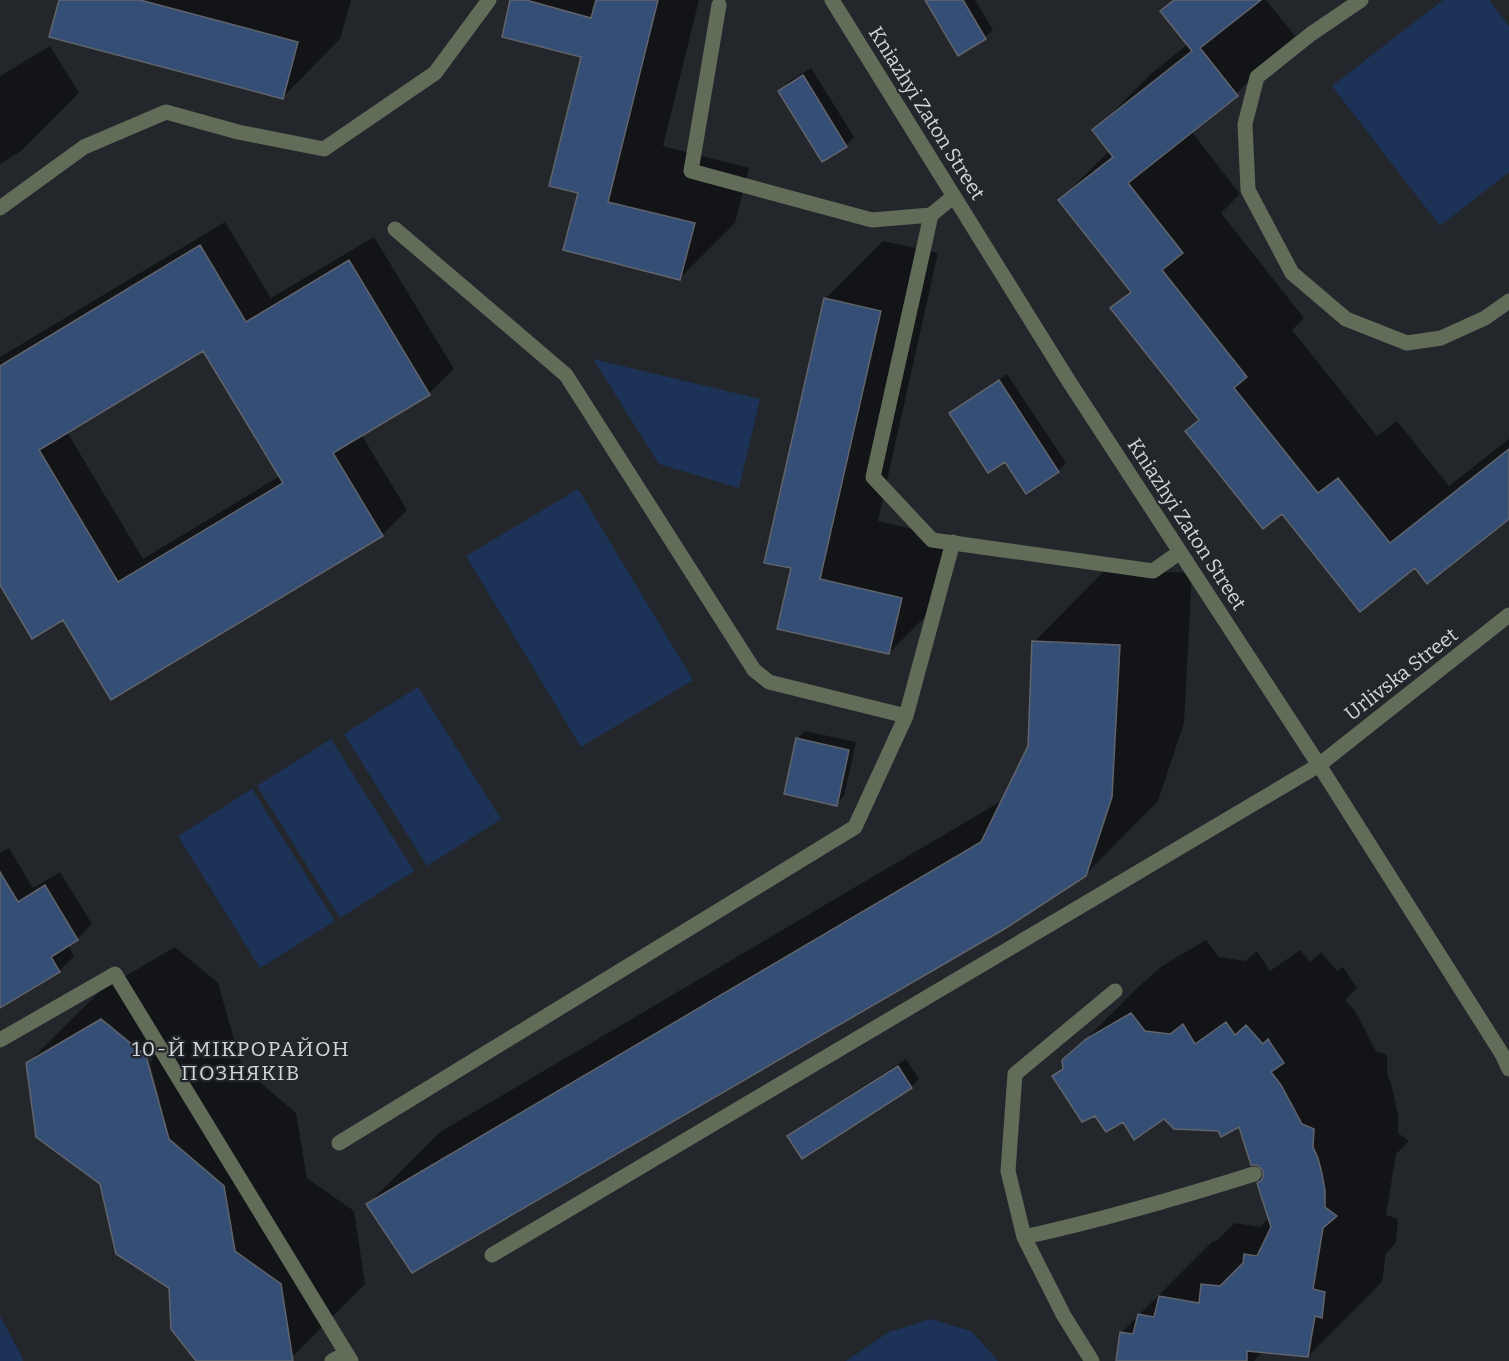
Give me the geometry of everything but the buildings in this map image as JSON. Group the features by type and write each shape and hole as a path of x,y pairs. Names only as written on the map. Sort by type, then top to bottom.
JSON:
{"street":[{"path":"0,208 84,147 166,112 238,132 324,149 435,73 489,0"},
{"name":"Kniazhyi Zaton Street","path":"832,0 1068,380 1318,765 1502,1054 1509,1069"},
{"path":"1362,0 1311,34 1257,77 1245,124 1248,190 1292,273 1346,319 1407,343 1441,338 1485,318 1509,301"},
{"path":"719,5 692,171 872,220 932,215 954,196"},
{"path":"932,215 873,477 932,540 1153,572 1180,552"},
{"path":"395,229 566,375 754,670 769,682 906,716"},
{"path":"339,1143 855,827 906,716 953,542"},
{"name":"Urlivska Street","path":"492,1255 1318,765 1509,615"},
{"path":"0,1040 115,974 349,1357 332,1361"},
{"path":"1092,1361 1064,1316 1024,1237 1008,1171 1015,1074 1114,991"},
{"path":"1024,1237 1113,1216 1254,1174"}],"shaded area":[{"path":"1443,0 1489,0 1509,26 1509,172 1440,226 1332,86"},
{"path":"593,359 760,399 739,488 659,464"},
{"path":"578,489 693,680 581,747 466,556"},
{"path":"418,687 501,819 427,866 344,734"},
{"path":"331,739 414,871 340,918 257,786"},
{"path":"252,789 335,921 260,968 178,836"},
{"path":"0,1316 22,1357 23,1361 0,1361"},
{"path":"930,1319 971,1331 998,1361 846,1361 889,1332"}],"district":[{"name":"10-Й МІКРОРАЙОН ПОЗНЯКІВ","path":"241,1061"}]}
